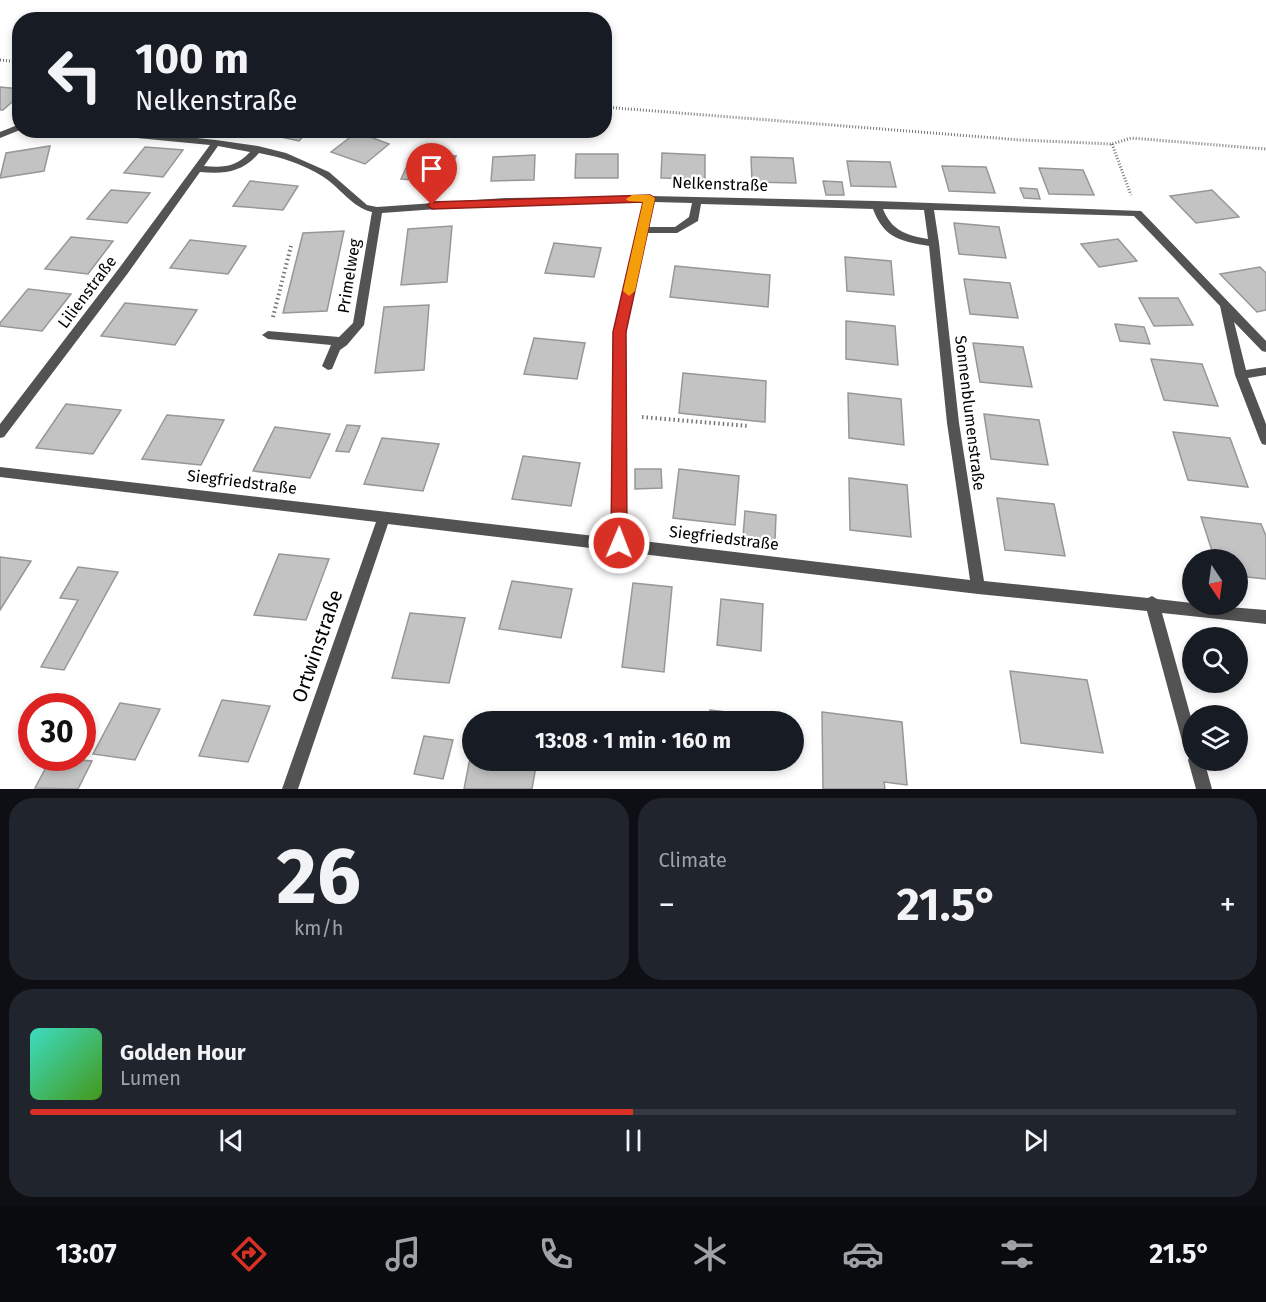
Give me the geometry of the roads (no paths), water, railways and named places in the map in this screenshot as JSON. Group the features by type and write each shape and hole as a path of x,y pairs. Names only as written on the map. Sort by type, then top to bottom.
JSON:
{"street":[{"path":"166,138 258,149 303,162 326,174 364,207 377,210"},
{"name":"Lilienstraße","path":"0,433 200,169 216,143"},
{"path":"200,169 222,171 239,167 246,163 258,149"},
{"path":"619,543 619,332 650,198"},
{"name":"Nelkenstraße","path":"377,210 505,201 650,198 1137,213 1225,306"},
{"path":"642,230 677,230 694,219 697,200"},
{"path":"876,204 883,225 902,238 934,243"},
{"name":"Sonnenblumenstraße","path":"928,206 952,413 978,587"},
{"name":"Primelweg","path":"328,366 335,348 358,325 377,210"},
{"path":"1225,306 1266,348"},
{"path":"1225,306 1241,375 1266,440"},
{"path":"268,335 343,342"},
{"path":"1241,375 1266,371"},
{"name":"Siegfriedstraße","path":"0,472 978,587 1152,603 1266,617"},
{"name":"Ortwinstraße","path":"290,789 384,517"},
{"path":"1152,603 1182,712"},
{"path":"1199,771 1204,789"}]}
